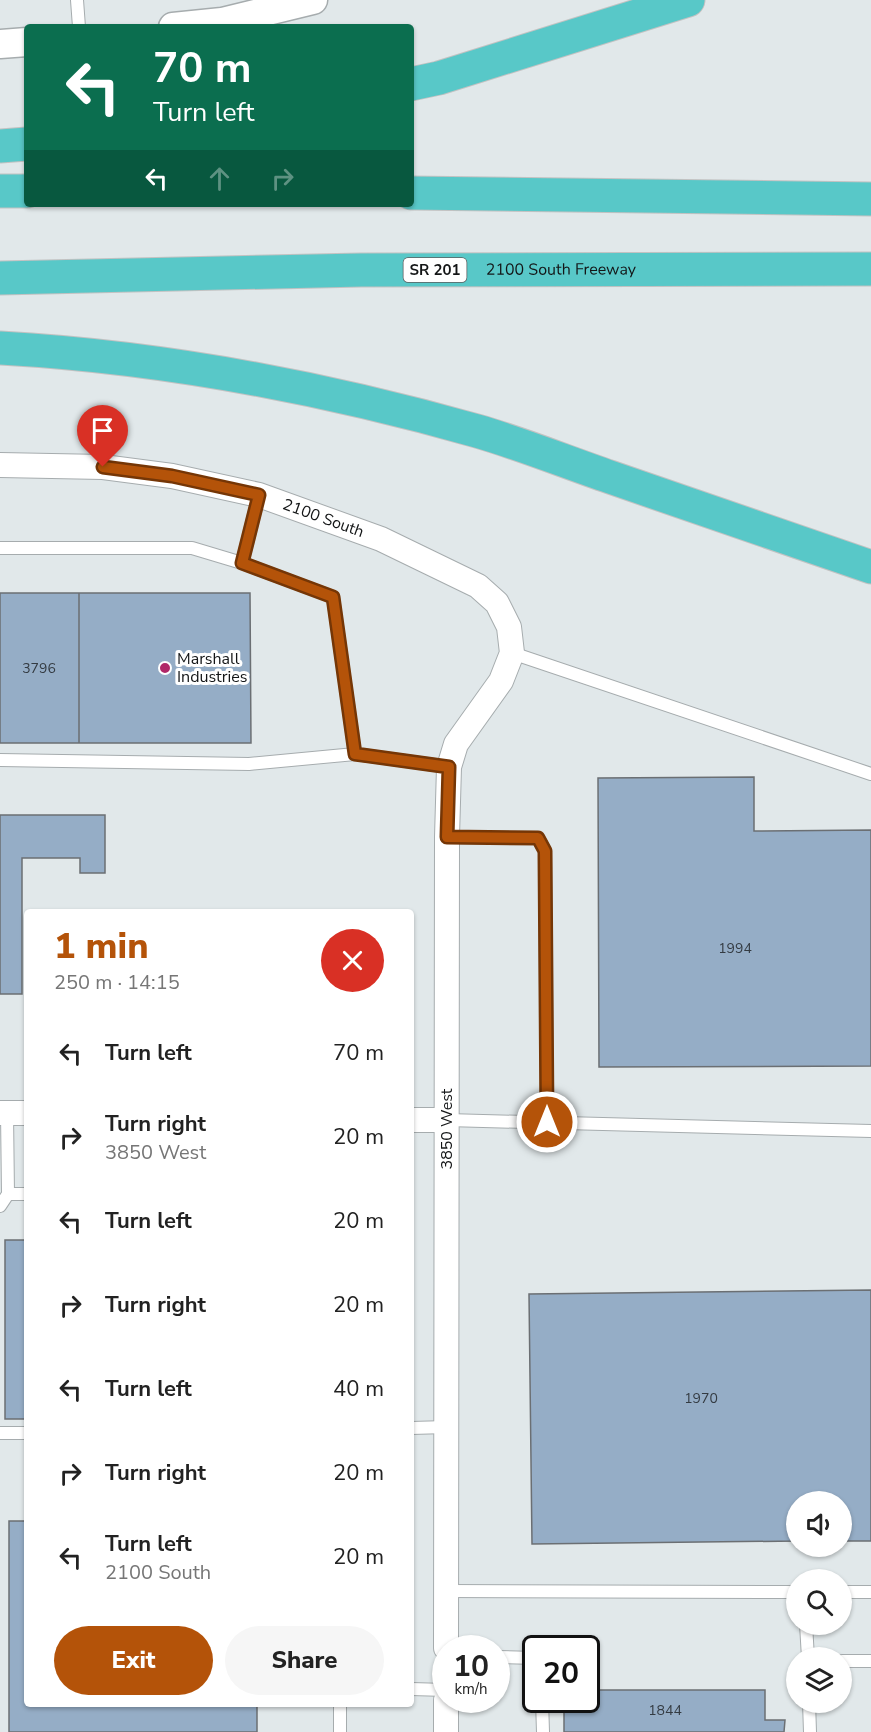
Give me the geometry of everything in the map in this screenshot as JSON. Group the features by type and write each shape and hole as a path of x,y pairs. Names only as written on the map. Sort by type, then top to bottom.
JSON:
{"highway":[{"path":"414,83 439,78 688,0"},
{"path":"0,146 24,144"},
{"path":"0,190 24,190"},
{"path":"414,193 871,199"},
{"name":"2100 South Freeway","path":"0,278 373,270 871,268"},
{"path":"0,348 142,360 214,371 386,406 479,432 871,567"}],"street":[{"path":"202,24 222,22 313,0"},
{"path":"0,44 24,42"},
{"name":"2100 South","path":"0,465 103,467 172,476 259,495 381,539 478,586 497,603 509,627"},
{"name":"3850 West","path":"446,1635 449,767 456,744 501,681 512,653 509,627"},
{"path":"414,1119 447,1120"},
{"path":"446,1713 446,1732"}],"lane":[{"path":"77,0 79,24"},
{"path":"242,563 259,495"},
{"path":"0,548 192,548 242,563 333,597 355,754"},
{"path":"512,653 871,774"},
{"path":"0,760 249,764 355,754 449,767"},
{"path":"447,837 538,838 545,851 547,1122"},
{"path":"0,1206 9,1194 11,1113"},
{"path":"447,1120 871,1131"},
{"path":"9,1194 24,1194"},
{"path":"414,1428 447,1427"},
{"path":"0,1433 24,1433"},
{"path":"446,1591 786,1592"},
{"path":"852,1592 871,1592"},
{"path":"852,1661 871,1661"},
{"path":"414,1689 432,1690"},
{"path":"340,1707 340,1732"},
{"path":"542,1713 543,1732"},
{"path":"809,1713 810,1732"}],"building":[{"path":"0,593 79,593 79,743 0,743"},
{"name":"Marshall Industries","path":"79,593 250,593 251,743 79,743"},
{"path":"754,777 754,831 871,830 871,1066 599,1067 598,778"},
{"path":"0,815 105,815 105,873 80,873 80,858 22,858 22,994 0,994"},
{"path":"5,1240 24,1240 24,1419 5,1419"},
{"path":"871,1290 871,1541 852,1541 852,1491 786,1491 786,1541 532,1544 529,1294"},
{"path":"9,1521 24,1521 24,1707 257,1707 257,1732 9,1732"},
{"path":"600,1690 765,1690 765,1720 785,1720 784,1732 564,1732 564,1713 600,1713"}],"place":[{"name":"Marshall Industries","path":"165,668"}],"route":[{"path":"103,467 172,476 259,495 242,563 333,597 355,754 449,767 447,837 538,838 545,851 547,1122"}]}
